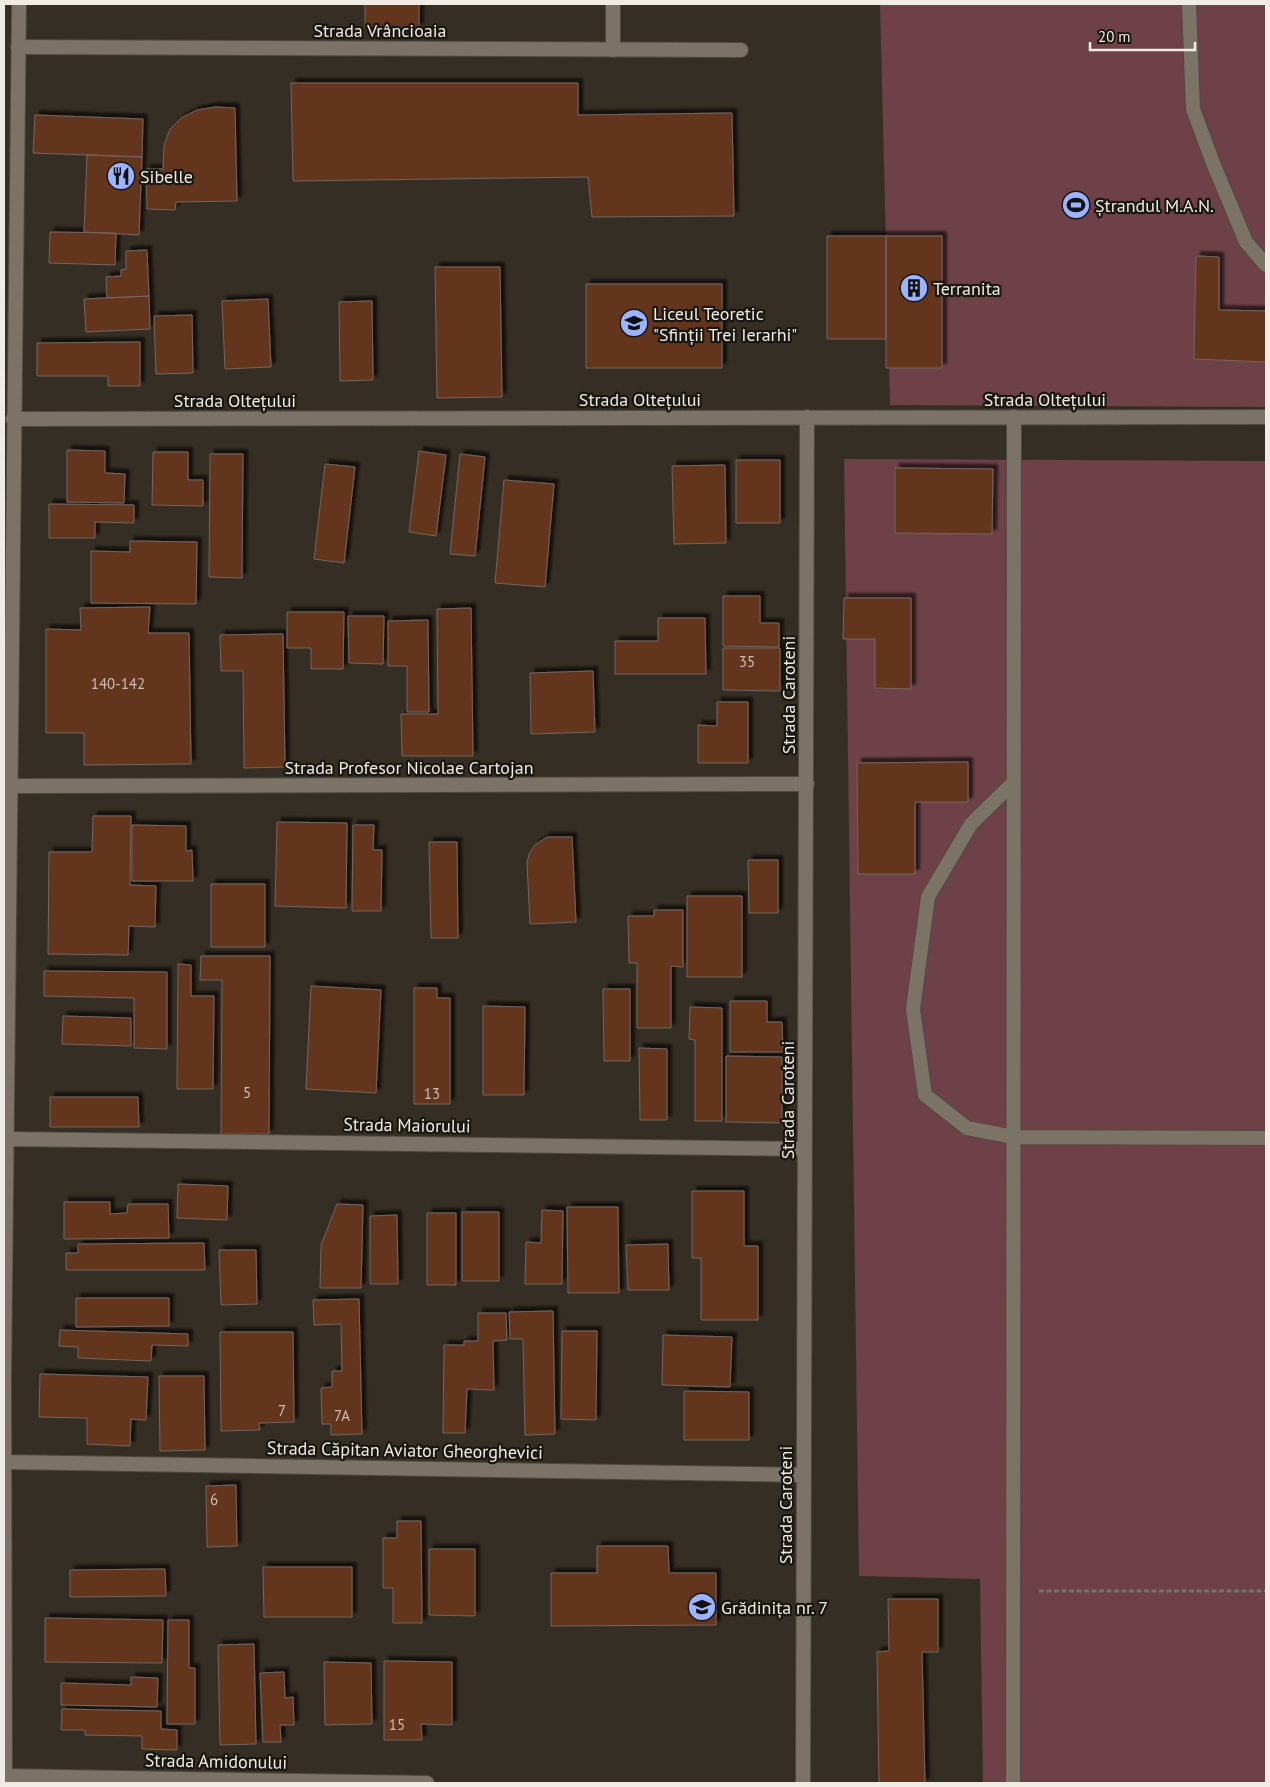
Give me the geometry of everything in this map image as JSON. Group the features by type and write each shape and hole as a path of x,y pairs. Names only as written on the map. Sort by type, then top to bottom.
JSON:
{"street":[{"path":"5,1780 4,1377 6,1120 19,4"},
{"path":"613,4 613,50"},
{"path":"1189,4 1193,109 1246,242 1266,265"},
{"name":"Strada Vrâncioaia","path":"18,47 741,50"},
{"name":"Strada Caroteni","path":"803,1783 807,417"},
{"path":"1013,1783 1014,417"},
{"name":"Strada Oltețului","path":"13,419 1266,417"},
{"path":"1014,782 971,824 928,897 913,1009 925,1094 967,1128 1014,1137 1266,1138"},
{"name":"Strada Profesor Nicolae Cartojan","path":"11,786 807,784"},
{"name":"Strada Maiorului","path":"7,1139 805,1149"},
{"name":"Strada Căpitan Aviator Gheorghevici","path":"5,1462 804,1475"},
{"name":"Strada Amidonului","path":"5,1780 427,1783"}],"path":[{"path":"1013,1591 1266,1591"}],"shaded area":[{"name":"Ștrandul M.A.N.","path":"880,4 1266,4 1266,407 890,405"},
{"path":"844,459 1266,461 1266,1783 983,1783 980,1579 859,1576"}],"building":[{"path":"365,4 419,4 419,28 365,27"},
{"path":"291,83 578,83 578,115 732,113 734,216 592,217 588,177 293,181"},
{"path":"215,107 235,108 237,201 176,202 175,210 147,209 146,169 163,169 164,145 170,129 181,118 197,110"},
{"path":"35,115 143,119 142,157 33,153"},
{"path":"87,155 142,157 139,235 84,232"},
{"path":"50,232 116,233 115,265 49,263"},
{"path":"827,236 886,236 886,339 827,339"},
{"name":"Terranita","path":"886,236 942,236 942,368 886,368"},
{"path":"147,250 149,296 107,298 106,277 121,276 121,270 126,269 126,251"},
{"path":"1196,256 1219,257 1219,310 1266,311 1266,362 1194,359"},
{"path":"435,267 500,267 502,397 437,398"},
{"path":"586,284 722,284 722,368 586,368"},
{"path":"149,296 150,329 86,332 84,299"},
{"path":"268,299 271,367 225,369 222,301"},
{"path":"372,301 373,380 340,381 339,302"},
{"path":"192,315 193,373 156,374 154,316"},
{"path":"140,342 140,386 108,386 108,376 37,376 37,343"},
{"path":"67,450 105,451 105,473 125,474 124,503 67,502"},
{"path":"419,451 446,455 436,536 409,532"},
{"path":"153,452 188,452 188,480 203,480 203,506 152,505"},
{"path":"210,454 243,454 242,578 209,577"},
{"path":"460,454 485,457 475,556 450,554"},
{"path":"736,460 780,460 780,523 736,523"},
{"path":"325,464 355,467 344,563 314,559"},
{"path":"725,465 726,543 674,544 672,466"},
{"path":"895,468 993,469 992,534 895,533"},
{"path":"504,480 554,484 545,587 495,583"},
{"path":"49,504 134,505 134,523 95,522 95,538 49,538"},
{"path":"130,541 197,542 196,604 91,603 91,551 130,552"},
{"path":"723,596 760,596 760,623 779,623 779,647 723,646"},
{"path":"844,598 911,598 911,689 875,688 875,639 843,639"},
{"path":"150,607 148,633 189,633 191,764 84,765 84,733 46,733 46,629 81,630 80,608"},
{"path":"471,608 473,756 402,756 401,714 438,714 437,609"},
{"path":"287,612 344,612 343,669 311,669 311,648 287,648"},
{"path":"348,616 384,616 383,664 349,663"},
{"path":"658,618 705,618 706,674 615,674 615,641 658,641"},
{"path":"428,620 429,712 407,712 407,666 388,666 388,621"},
{"path":"283,634 285,767 244,768 243,671 221,671 220,635"},
{"path":"723,648 780,648 780,691 723,690"},
{"path":"593,671 595,732 531,734 530,673"},
{"path":"717,702 748,702 748,763 698,763 698,725 717,726"},
{"path":"968,762 968,802 915,802 915,874 858,874 857,763"},
{"path":"93,816 131,816 130,885 156,886 155,927 129,926 128,955 48,954 49,852 92,852"},
{"path":"277,822 347,823 346,908 275,906"},
{"path":"132,825 186,826 186,851 192,850 193,881 132,881"},
{"path":"353,825 374,825 373,850 382,850 381,911 352,911"},
{"path":"547,837 572,837 576,922 530,924 527,863 529,854 535,845"},
{"path":"429,842 457,842 458,938 431,938"},
{"path":"748,860 778,860 778,913 749,913"},
{"path":"211,884 265,884 265,947 211,947"},
{"path":"687,896 742,896 742,977 687,977"},
{"path":"654,910 683,910 683,967 671,966 671,1028 637,1028 637,963 629,963 628,916 654,916"},
{"path":"201,956 270,956 269,1134 221,1134 222,980 200,980"},
{"path":"178,964 191,965 191,996 214,996 213,1089 177,1089"},
{"path":"44,971 167,972 167,1049 134,1048 134,998 44,996"},
{"path":"311,986 381,990 376,1093 306,1089"},
{"path":"414,988 437,988 437,998 450,998 450,1104 414,1104"},
{"path":"603,989 630,989 630,1061 604,1061"},
{"path":"730,1001 767,1001 767,1022 782,1022 783,1052 730,1052"},
{"path":"483,1006 525,1007 524,1095 483,1095"},
{"path":"690,1007 722,1008 722,1121 695,1121 695,1040 689,1039"},
{"path":"63,1016 131,1018 131,1046 62,1044"},
{"path":"639,1048 667,1049 667,1120 640,1120"},
{"path":"726,1056 782,1057 782,1123 726,1122"},
{"path":"50,1097 138,1097 139,1127 50,1127"},
{"path":"178,1184 228,1186 227,1220 177,1218"},
{"path":"692,1191 744,1191 744,1246 758,1246 758,1320 701,1320 701,1258 692,1258"},
{"path":"64,1202 110,1202 110,1214 127,1213 128,1204 168,1204 169,1238 64,1239"},
{"path":"337,1204 363,1205 361,1288 320,1288 321,1245"},
{"path":"567,1207 618,1207 619,1293 568,1293"},
{"path":"542,1210 563,1211 562,1284 525,1284 526,1242 541,1243"},
{"path":"462,1212 499,1212 499,1281 462,1281"},
{"path":"427,1213 456,1213 456,1285 427,1285"},
{"path":"397,1215 398,1284 370,1284 370,1216"},
{"path":"204,1243 205,1270 66,1270 66,1253 78,1253 78,1244"},
{"path":"668,1244 669,1290 628,1290 626,1245"},
{"path":"219,1250 256,1250 257,1304 221,1305"},
{"path":"76,1298 169,1298 169,1326 76,1327"},
{"path":"359,1299 362,1434 331,1435 331,1424 322,1424 321,1388 332,1387 332,1371 342,1371 341,1324 314,1325 313,1300"},
{"path":"553,1311 555,1434 525,1435 523,1339 510,1339 509,1312"},
{"path":"478,1313 506,1313 507,1340 493,1341 494,1390 467,1389 465,1433 443,1433 444,1345 464,1345 464,1341 478,1341"},
{"path":"60,1330 188,1334 188,1346 152,1345 151,1361 78,1358 78,1347 59,1346"},
{"path":"562,1331 597,1331 596,1420 561,1419"},
{"path":"220,1332 293,1332 294,1422 259,1423 260,1430 221,1431"},
{"path":"663,1335 732,1337 730,1387 662,1385"},
{"path":"40,1374 148,1377 146,1420 131,1419 130,1446 87,1444 87,1418 39,1417"},
{"path":"159,1376 204,1376 205,1450 160,1451"},
{"path":"684,1391 749,1392 749,1440 684,1440"},
{"path":"236,1485 237,1546 207,1547 206,1486"},
{"path":"397,1521 421,1521 422,1623 393,1623 393,1588 383,1588 383,1538 397,1538"},
{"path":"597,1546 668,1546 669,1573 716,1573 716,1625 551,1626 551,1573 597,1573"},
{"path":"429,1549 475,1549 475,1616 429,1615"},
{"path":"263,1567 352,1567 352,1617 264,1617"},
{"path":"165,1569 166,1596 70,1597 70,1570"},
{"path":"888,1599 938,1599 938,1652 922,1652 925,1783 879,1783 877,1652 889,1651"},
{"path":"45,1618 163,1620 162,1663 45,1662"},
{"path":"168,1620 189,1620 189,1668 195,1668 195,1724 167,1724"},
{"path":"254,1644 256,1744 220,1745 218,1645"},
{"path":"384,1661 452,1662 452,1725 421,1724 422,1740 384,1740"},
{"path":"324,1662 371,1663 372,1724 325,1725"},
{"path":"284,1672 285,1698 293,1697 294,1725 280,1725 281,1742 263,1742 260,1673"},
{"path":"131,1677 158,1678 157,1707 61,1705 61,1683 131,1685"},
{"path":"62,1709 161,1711 161,1729 177,1730 177,1750 142,1749 142,1736 85,1735 85,1730 61,1730"}],"place":[{"name":"Sibelle","path":"121,176"},
{"name":"Ștrandul M.A.N.","path":"1076,205"},
{"name":"Terranita","path":"914,288"},
{"name":"Liceul Teoretic \"Sfinții Trei Ierarhi\"","path":"634,323"},
{"name":"Grădinița nr. 7","path":"702,1607"}]}
